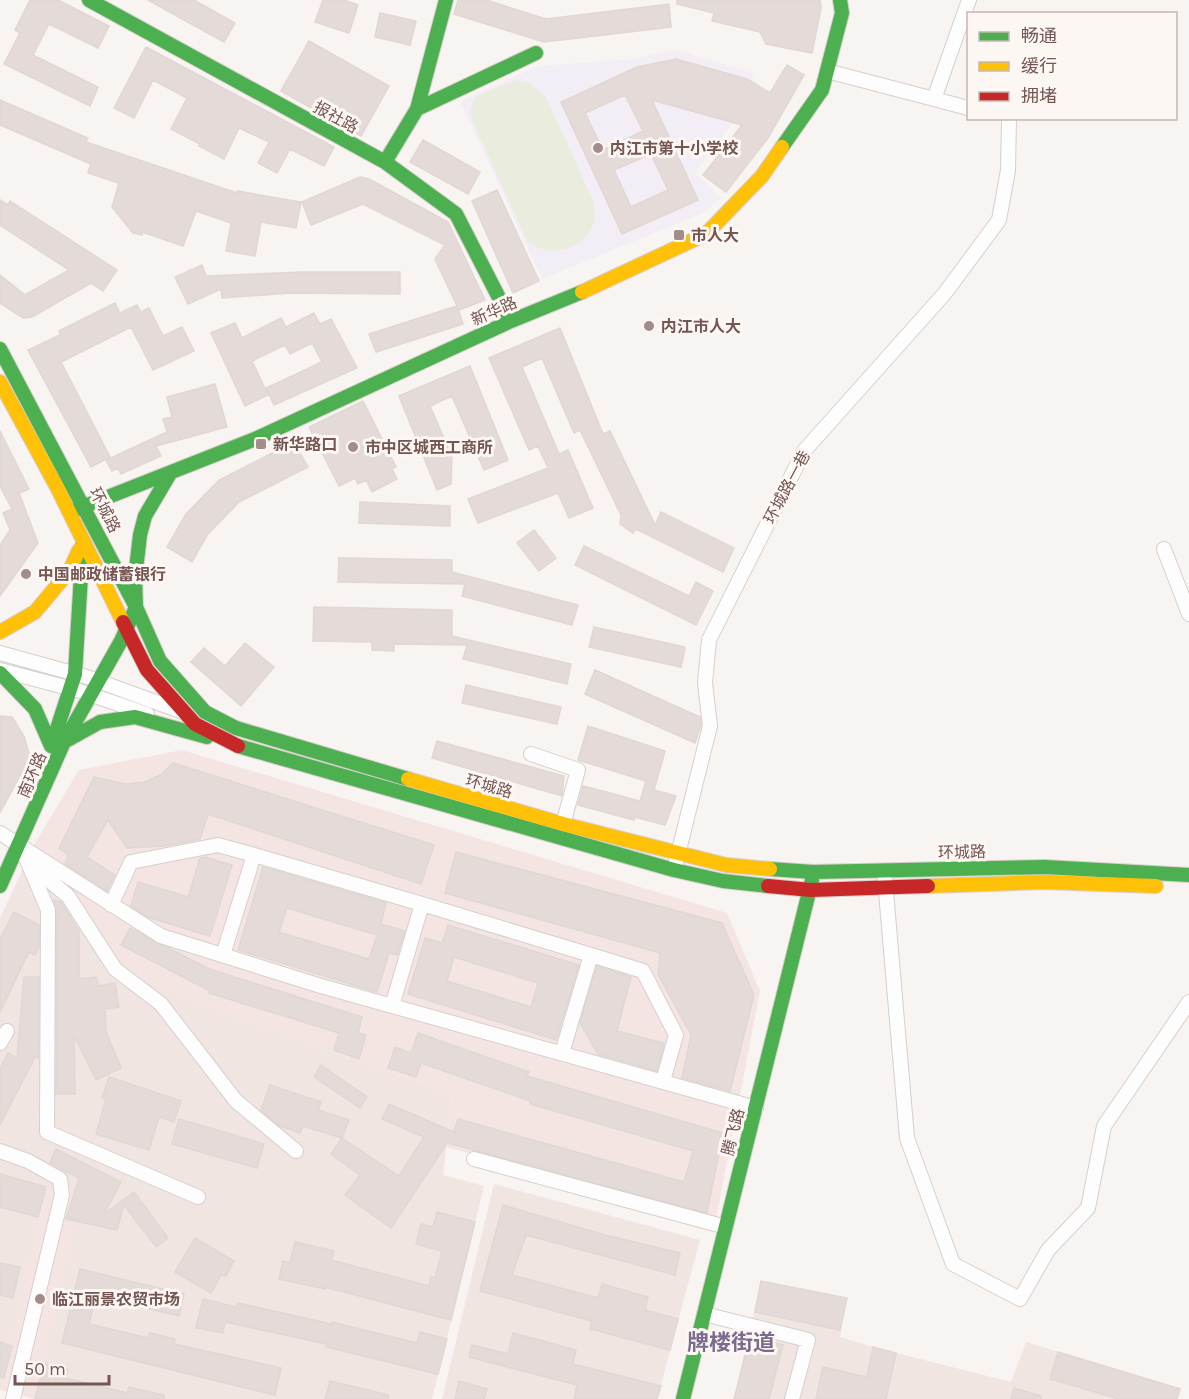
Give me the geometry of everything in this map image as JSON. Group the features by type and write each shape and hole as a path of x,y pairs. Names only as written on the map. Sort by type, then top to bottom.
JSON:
{"main road":[{"name":"报社路","path":"89,0 118,6 385,162 456,214 511,321"},
{"path":"385,162 417,109 446,0"},
{"name":"新华路","path":"69,513 255,439 511,321 617,277 706,234 762,176 822,90 842,13 840,0"},
{"path":"417,109 536,53"},
{"name":"环城路","path":"0,349 136,607 160,661 205,712 237,728 563,824 726,864 813,872 1045,867 1189,875"},
{"name":"环城路","path":"0,382 83,540 147,670 195,724 234,745 674,870 723,881 811,890 1044,882 1189,887"},
{"path":"57,744 91,694 136,607 135,578 140,535 146,516 171,472"},
{"path":"0,632 35,612 70,570 83,540"},
{"name":"南环路","path":"0,863 57,744 60,725 75,674 83,540"},
{"path":"0,671 35,709 57,744"},
{"path":"57,744 100,722 135,717 234,745"},
{"name":"南环路","path":"0,886 10,839"},
{"name":"腾飞路","path":"682,1399 811,890 813,872"}],"street":[{"path":"934,99 969,0"},
{"path":"827,71 967,107"},
{"name":"环城路一巷","path":"674,870 710,726 705,683 709,640 804,451 945,293 999,220 1008,170 1009,120"},
{"path":"1164,549 1189,614"},
{"path":"0,653 98,681 186,713 237,728"},
{"path":"0,671 91,694 234,745"},
{"path":"531,754 578,770 563,824"},
{"path":"10,839 28,863 68,896 115,969 161,1004 236,1101 296,1151"},
{"path":"10,839 161,936 392,1006 756,1108"},
{"path":"111,905 131,861 218,845 643,971 676,1035 663,1081"},
{"path":"223,955 254,855"},
{"path":"28,863 48,910 47,1132 198,1197"},
{"path":"885,869 907,1138 953,1264 1020,1299 1048,1250 1088,1208 1104,1126 1189,1002"},
{"path":"392,1006 422,904"},
{"path":"562,1053 591,955"},
{"path":"0,1151 28,1161 60,1179 62,1195 13,1399"},
{"path":"474,1159 726,1227"},
{"path":"704,1314 808,1340 792,1399"}],"shaded area":[{"name":"内江市第十小学校","path":"675,50 754,73 735,120 695,172 721,198 703,213 542,279 460,101 538,66 635,59"},
{"path":"182,750 727,913 760,991 716,1219 446,1147 452,1095 204,1006 122,967 35,843 79,770"},
{"path":"35,843 122,967 205,1006 452,1095 443,1175 484,1186 432,1399 36,1399 0,1390 0,918"},
{"path":"494,1184 700,1240 657,1399 442,1399"},
{"name":"临江丽景农贸市场","path":"46,1187 81,1196 35,1399 0,1390"},
{"path":"761,1281 847,1298 840,1337 873,1347 1011,1382 1026,1342 1180,1388 1177,1399 734,1399"}],"green space":[{"path":"516,80 530,83 546,97 594,203 595,220 590,232 575,246 555,251 545,250 527,241 470,115 473,100 482,93"}],"building":[{"path":"30,0 58,0 109,26 98,48 49,24 33,55 98,87 90,106 4,64 20,33 15,30"},
{"path":"148,0 194,0 235,23 224,42"},
{"path":"323,0 344,0 358,5 349,33 315,22"},
{"path":"458,0 486,0 546,19 669,4 671,27 544,42 454,14"},
{"path":"677,0 820,0 821,8 812,53 766,44 760,32 712,21 714,13 677,4"},
{"path":"380,13 416,21 410,45 375,37"},
{"path":"309,41 389,86 361,136 281,91"},
{"path":"146,47 334,147 324,166 290,149 277,173 258,163 269,142 239,128 224,159 171,129 187,98 153,80 134,118 114,108"},
{"path":"676,59 747,79 770,93 787,65 804,75 768,138 726,192 703,175 742,125 652,100 698,200 622,234 561,102 637,67","holes":["625,95 643,131 603,150 585,113","651,154 668,190 631,207 614,170"]},
{"path":"0,100 88,138 86,142 237,193 237,191 301,202 296,228 261,222 255,256 226,251 231,223 196,211 183,246 142,232 142,235 133,233 112,207 119,183 88,173 91,164 0,125"},
{"path":"423,140 480,172 468,194 410,162"},
{"path":"360,177 369,179 448,222 485,300 459,310 435,259 445,245 363,204 311,225 302,202"},
{"path":"497,190 539,281 513,293 472,201"},
{"path":"0,200 8,205 10,201 117,270 103,291 91,283 32,317 23,318 0,303 0,275 25,295 69,270 0,225"},
{"path":"202,265 206,276 302,272 400,272 400,294 290,293 222,298 221,289 188,304 175,277"},
{"path":"115,303 120,313 137,305 141,312 149,308 163,336 182,327 194,351 153,370 131,327 61,362 110,457 91,467 28,350 60,335 59,331"},
{"path":"457,306 463,324 376,352 369,334"},
{"path":"314,313 320,324 331,319 357,368 274,405 266,388 322,362 312,343 290,354 285,345 252,361 268,395 245,406 211,333 235,323 242,338 281,318 286,327"},
{"path":"560,328 603,434 610,431 655,525 661,512 734,548 723,572 636,529 633,533 620,524 621,515 580,430 574,433 542,358 522,367 559,454 568,450 593,508 569,518 558,493 478,523 468,499 548,468 538,446 529,450 489,358"},
{"path":"470,366 508,460 484,470 452,396 430,406 452,457 451,484 437,490 399,396"},
{"path":"215,384 227,427 156,446 161,456 121,474 118,468 112,471 106,460 167,432 163,419 172,417 167,397"},
{"name":"市中区城西工商所","path":"363,401 396,467 392,469 397,479 372,492 366,480 358,484 355,478 339,486 309,427"},
{"path":"0,431 29,489 19,493 38,543 0,596 0,545 10,530 3,513 12,509 0,486"},
{"path":"294,442 308,467 239,502 208,534 192,562 167,547 186,514 219,480"},
{"path":"360,502 450,506 450,526 359,523"},
{"path":"534,530 556,558 539,571 517,543"},
{"path":"584,546 689,596 696,582 713,591 696,625 575,565"},
{"path":"339,558 452,560 452,572 578,605 572,625 462,596 465,584 338,582"},
{"path":"314,607 452,610 452,636 571,664 567,684 463,659 467,645 394,644 394,651 372,650 372,642 313,641"},
{"path":"594,627 685,647 681,667 589,647"},
{"path":"245,643 274,667 241,706 191,662 204,648 225,666"},
{"path":"595,670 700,717 701,725 695,743 585,694"},
{"path":"466,685 561,707 557,724 462,703"},
{"path":"0,716 12,717 24,736 30,757 0,813"},
{"path":"588,726 665,751 654,790 676,796 665,825 635,817 634,820 578,805 583,786 640,801 646,781 578,760"},
{"path":"437,741 564,776 562,796 432,758"},
{"path":"173,763 434,845 421,884 208,814 200,839 164,846 127,848 108,820 87,857 115,875 107,891 65,864 68,855 59,848 94,777 125,784 145,782 162,774"},
{"path":"456,852 722,923 754,995 730,1091 682,1078 691,1035 658,974 660,953 445,893"},
{"path":"205,857 232,865 210,936 147,917 131,906 138,882 188,897 200,858"},
{"path":"263,867 386,903 381,924 405,931 397,955 389,953 377,992 238,950","holes":["287,908 377,935 369,959 279,932"]},
{"path":"54,900 61,902 79,931 79,979 96,977 98,986 115,983 119,1007 105,1009 106,1032 121,1068 96,1080 74,1035 75,1094 56,1094 57,910"},
{"path":"14,912 39,925 39,947 35,955 29,952 0,1012 0,939"},
{"path":"448,925 579,965 556,1040 408,994 425,938 442,943","holes":["454,957 538,983 531,1007 447,981"]},
{"path":"130,928 209,969 362,1017 358,1033 366,1035 359,1059 334,1050 339,1033 209,993 210,991 121,945"},
{"path":"597,966 631,977 617,1031 664,1043 657,1071 598,1054 580,1023"},
{"path":"24,977 39,977 38,1058 35,1057 0,1125 0,1069 8,1053 17,1058"},
{"path":"418,1033 529,1072 527,1076 723,1133 707,1213 447,1143 391,1228 345,1195 360,1175 331,1154 342,1138 399,1176 424,1137 382,1119 389,1104 454,1132 458,1119 684,1182 693,1151 530,1104 530,1101 421,1063 416,1077 388,1068 395,1047 411,1053"},
{"path":"321,1065 367,1097 360,1108 314,1077"},
{"path":"109,1077 181,1101 174,1122 159,1117 149,1150 96,1134 106,1099 102,1098"},
{"path":"270,1085 321,1102 318,1110 349,1120 342,1138 303,1126 300,1133 280,1126 261,1110"},
{"path":"179,1119 264,1144 257,1168 172,1144"},
{"path":"56,1149 121,1182 104,1214 134,1192 168,1238 156,1247 124,1205 117,1230 66,1219 79,1178 50,1163"},
{"path":"0,1174 46,1187 38,1217 0,1207"},
{"path":"503,1205 605,1235 680,1253 675,1275 526,1235 512,1275 598,1298 602,1284 648,1297 645,1310 678,1319 670,1350 590,1329 592,1321 480,1291"},
{"path":"437,1212 475,1222 451,1320 325,1287 325,1289 279,1279 283,1261 290,1263 295,1242 334,1251 331,1260 429,1286 431,1277 435,1278 442,1251 416,1244 421,1224 433,1227"},
{"path":"195,1238 234,1261 226,1276 221,1275 211,1293 175,1272"},
{"path":"0,1263 20,1267 13,1298 0,1295"},
{"path":"80,1269 184,1294 179,1316 96,1296 89,1324 148,1338 150,1333 175,1339 174,1344 281,1368 275,1395 62,1343"},
{"path":"761,1281 847,1298 840,1330 755,1312"},
{"path":"203,1299 236,1307 238,1303 331,1324 332,1322 417,1343 420,1332 447,1339 438,1374 326,1347 326,1344 225,1322 223,1333 196,1328"},
{"path":"513,1333 576,1350 573,1364 661,1386 657,1399 574,1399 577,1385 469,1357 472,1345 508,1354"},
{"path":"750,1336 783,1345 769,1399 734,1399"},
{"path":"0,1342 12,1346 4,1378 0,1377"},
{"path":"873,1347 896,1353 886,1399 816,1399 823,1367 867,1377"},
{"path":"1058,1352 1180,1389 1177,1399 1119,1399 1050,1379"},
{"path":"44,1363 68,1369 66,1378 127,1393 129,1387 164,1395 164,1399 35,1399"},
{"path":"330,1381 389,1395 388,1399 325,1399"},
{"path":"459,1381 487,1389 484,1399 455,1399"},
{"path":"1014,1388 1041,1396 1041,1399 1011,1399"}],"traffic: fast":[{"path":"89,0 385,162 456,214 511,321"},
{"path":"417,109 446,0"},
{"path":"782,147 822,90 842,13 840,0"},
{"path":"385,162 417,109 536,53"},
{"path":"75,510 255,439 511,321 582,292"},
{"path":"0,349 136,607 160,661 205,712 236,728 408,779"},
{"path":"0,886 64,742 121,641 136,607 135,578 140,535 145,516 171,472"},
{"path":"52,744 75,674 83,542"},
{"path":"0,673 35,709 51,746"},
{"path":"64,742 100,722 135,717 207,737"},
{"path":"238,746 674,870 723,881 768,886"},
{"path":"770,869 813,872 1045,867 1189,875"},
{"path":"683,1399 812,880"}],"traffic: slow":[{"path":"582,292 706,234 762,176 782,147"},
{"path":"0,382 58,489 123,622"},
{"path":"0,632 35,612 70,570 79,550"},
{"path":"408,779 563,824 726,865 770,869"},
{"path":"928,886 1044,882 1156,886"}],"traffic: jam":[{"path":"123,622 147,670 195,724 238,746"},
{"path":"768,886 811,890 928,886"}],"place":[{"name":"内江市第十小学校","path":"598,148"},
{"name":"市人大","path":"679,235"},
{"name":"内江市人大","path":"649,326"},
{"name":"新华路口","path":"261,444"},
{"name":"市中区城西工商所","path":"353,447"},
{"name":"中国邮政储蓄银行","path":"26,574"},
{"name":"临江丽景农贸市场","path":"40,1299"}],"district":[{"name":"牌楼街道","path":"731,1343"}]}
